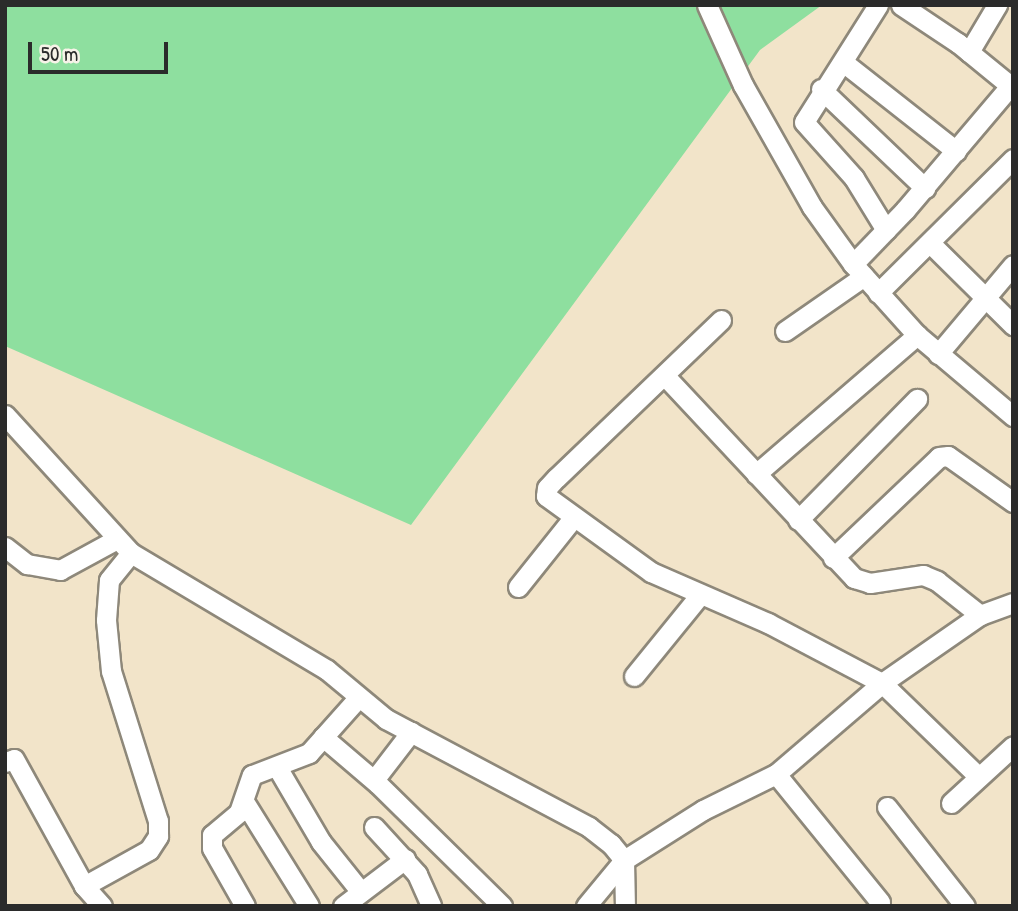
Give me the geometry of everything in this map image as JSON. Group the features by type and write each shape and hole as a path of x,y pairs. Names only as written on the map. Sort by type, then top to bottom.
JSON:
{"street":[{"path":"707,5 750,97 812,206 858,270 917,335 1012,413"},
{"path":"877,5 843,62 806,113 806,127 854,178 886,230"},
{"path":"785,331 858,270 886,230 1012,87 969,52 901,5"},
{"path":"969,52 996,5"},
{"path":"843,62 956,151"},
{"path":"821,89 925,188"},
{"path":"878,293 1013,159"},
{"path":"930,243 984,300 1013,325"},
{"path":"938,354 1012,266"},
{"path":"721,320 547,488 550,502 651,572 699,596 768,623 882,683 979,777"},
{"path":"756,474 917,335"},
{"path":"665,376 834,558 863,583 914,574 929,577 980,615"},
{"path":"798,520 917,399"},
{"path":"5,415 115,540 131,553 327,670 358,698 411,732 589,827 624,860 625,906"},
{"path":"834,558 939,457 948,456 1013,502"},
{"path":"518,587 573,518"},
{"path":"5,547 27,564 60,570 115,540"},
{"path":"84,886 149,850 158,836 158,821 111,671 107,633 109,580 131,553"},
{"path":"634,677 699,596"},
{"path":"586,906 624,860 703,810 776,774 882,683 980,615 1013,603"},
{"path":"245,906 212,848 212,835 245,803 252,775 302,758 358,698"},
{"path":"374,780 411,732"},
{"path":"323,737 374,780 502,906"},
{"path":"951,803 1013,746"},
{"path":"5,762 14,759 84,886 102,906"},
{"path":"277,767 321,842 361,892"},
{"path":"776,774 880,902"},
{"path":"245,803 309,906"},
{"path":"887,807 965,906"},
{"path":"374,827 405,859 425,888 431,906"},
{"path":"343,906 405,859"}],"green space":[{"path":"5,5 822,5 760,50 411,525 5,346"}]}
